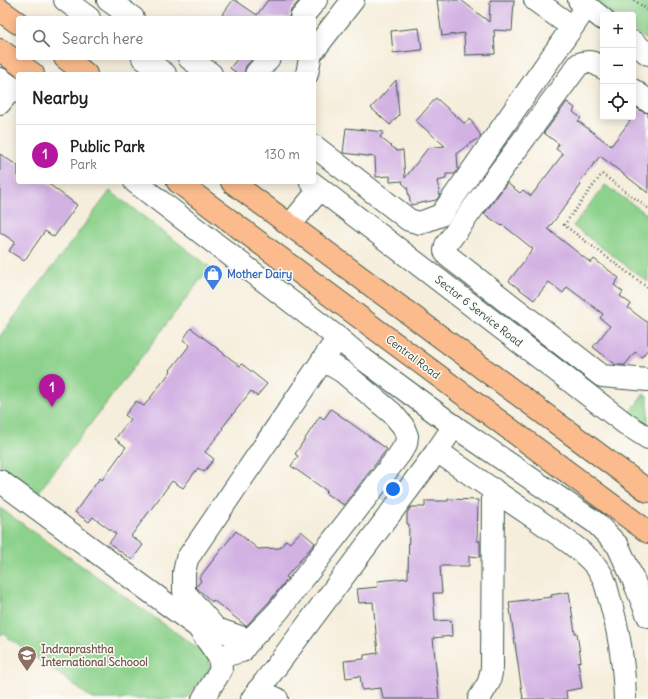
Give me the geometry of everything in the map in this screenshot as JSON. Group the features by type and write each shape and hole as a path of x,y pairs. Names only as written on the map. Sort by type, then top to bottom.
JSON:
{"main road":[{"path":"0,10 16,22"},
{"path":"0,50 30,72"},
{"path":"68,60 83,72"},
{"name":"Central Road","path":"181,184 648,532"},
{"path":"235,184 648,491"}],"street":[{"path":"66,0 87,16"},
{"path":"108,0 130,16"},
{"path":"303,16 316,0"},
{"path":"316,47 353,0"},
{"path":"535,0 572,27"},
{"path":"316,148 409,220 420,223 441,215 572,27 590,8"},
{"path":"636,44 648,54"},
{"path":"146,60 162,72"},
{"path":"192,60 208,72"},
{"path":"258,72 267,60"},
{"path":"308,72 310,60"},
{"path":"600,66 597,63 586,61 580,64 446,245 445,251 448,256 602,376 648,380"},
{"path":"636,92 648,101"},
{"path":"138,184 338,337 363,359 454,426 596,523 618,546 648,616"},
{"path":"290,225 315,186"},
{"name":"Sector 6 Service Road","path":"315,186 434,275 626,424 648,438"},
{"path":"237,261 255,240"},
{"path":"434,275 448,256"},
{"path":"249,640 216,629 184,592 186,559 338,337"},
{"path":"219,657 242,651 249,640 258,633 280,610 406,444 407,436 403,426 392,413 343,372 323,360"},
{"path":"262,696 454,426"},
{"path":"437,451 569,542 601,572 614,613 619,640 625,699"},
{"path":"0,481 198,627 219,657 221,670 203,699"},
{"path":"479,699 490,682 492,668 493,489"}],"path":[{"path":"634,0 648,10"},
{"path":"648,208 602,174 564,225 648,288"}],"green space":[{"path":"592,0 648,0 648,41 636,32 636,12 608,12"},
{"path":"605,185 648,215 648,282 573,226"},
{"path":"110,191 210,267 31,502 0,479 0,336"},
{"path":"644,394 648,397 648,432 627,416"},
{"path":"0,508 209,656 210,669 186,699 93,699 2,633 0,636"}],"building":[{"path":"233,0 257,15 268,0 300,0 291,10 290,16 221,16"},
{"path":"437,0 461,0 489,22 490,0 514,0 512,31 494,30 495,54 465,55 464,33 442,36"},
{"path":"419,28 422,50 393,53 391,31"},
{"path":"236,60 251,60 246,66 244,72 235,72 230,68"},
{"path":"396,80 399,115 390,125 371,108"},
{"path":"436,98 464,123 470,119 481,136 457,153 458,170 455,174 446,174 446,179 437,181 440,195 436,200 411,205 407,187 402,183 403,181 390,182 390,176 376,177 375,157 343,153 346,128 384,132 380,137 397,151 403,150 405,178 428,148 445,146 416,121"},
{"path":"567,102 575,108 573,112 581,118 578,121 611,146 630,121 629,120 636,120 636,108 648,113 648,193 600,156 579,183 581,185 548,229 591,263 594,259 619,278 614,285 623,292 620,296 631,304 628,308 648,323 648,349 642,357 635,352 625,365 616,365 593,347 610,326 600,318 603,314 567,287 563,293 549,282 534,300 509,281 533,249 503,225 502,226 484,214 507,183 520,193 523,190 531,196 563,154 556,149 559,144 544,133"},
{"path":"0,154 16,165 16,184 49,184 77,205 54,237 45,231 24,261 9,251 15,242 0,232"},
{"path":"191,328 240,366 242,364 267,384 257,396 251,391 222,428 223,429 205,452 214,459 204,472 198,468 183,488 172,481 131,536 143,545 132,560 109,543 116,534 93,517 89,522 75,512 100,478 102,480 126,447 115,439 130,419 125,415 136,401 144,406 171,371 170,370 190,345 183,340"},
{"path":"331,409 387,449 344,505 325,493 327,491 291,466 298,456 295,454 320,416 324,419"},
{"path":"448,499 478,500 477,541 480,541 480,557 469,556 469,566 440,566 442,593 433,593 435,621 451,620 452,636 433,638 439,699 383,699 381,688 362,690 360,676 346,678 344,661 364,659 364,655 378,653 373,602 359,603 357,589 378,587 377,581 408,578 409,524 407,524 407,513 411,507 425,507 425,501 448,501"},
{"path":"236,531 258,549 280,548 286,540 290,543 301,531 315,543 286,577 287,579 269,602 246,626 213,600 212,602 196,587 201,581 199,578"},
{"path":"569,592 581,661 578,662 582,688 566,691 567,699 523,699 509,602 552,597 551,595"}],"place":[{"name":"Mother Dairy","path":"213,291"},
{"name":"Public Park","path":"52,407"},
{"name":"Indraprashtha International Schoool","path":"27,672"}]}
